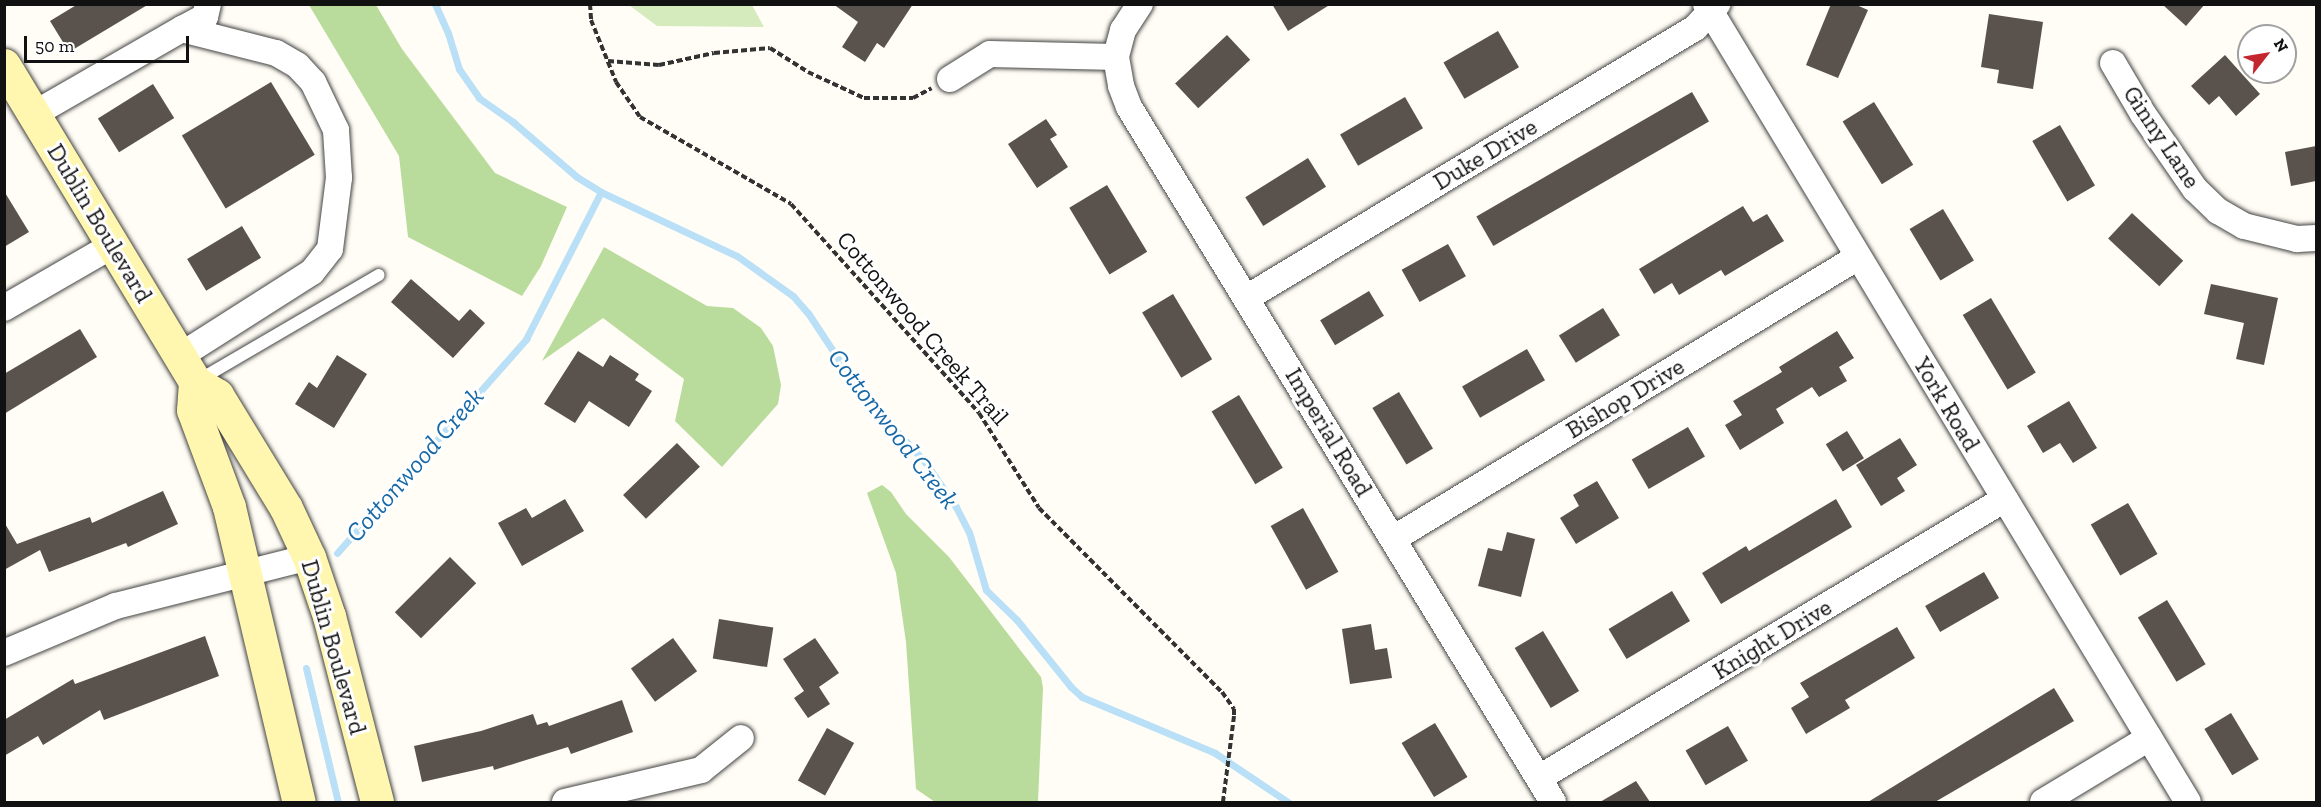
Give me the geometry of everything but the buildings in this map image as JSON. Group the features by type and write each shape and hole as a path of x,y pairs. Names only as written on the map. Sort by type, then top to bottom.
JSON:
{"main road":[{"name":"Dublin Boulevard","path":"4,65 188,369 217,395 286,508 309,557 329,616 377,802"},
{"path":"188,369 193,410 229,507 243,574 299,802"}],"street":[{"path":"34,114 205,17 208,4"},
{"path":"950,79 990,54 1116,57 1123,30 1140,4"},
{"name":"York Road","path":"1711,7 1858,257 2188,802"},
{"name":"Duke Drive","path":"1248,297 1695,28 1711,7"},
{"path":"182,29 276,53 297,65 313,82 336,130 339,178 330,249 312,272 188,369"},
{"name":"Imperial Road","path":"1116,57 1121,86 1129,107 1248,297 1553,802"},
{"name":"Ginny Lane","path":"2114,63 2144,114 2195,189 2218,211 2244,226 2297,238 2316,238"},
{"path":"4,308 113,245"},
{"name":"Bishop Drive","path":"1393,539 1858,257"},
{"name":"Knight Drive","path":"1539,778 2005,499"},
{"path":"4,653 116,606 309,557"},
{"path":"565,802 701,770 741,738"},
{"path":"2043,802 2149,738"}],"lane":[{"path":"188,369 379,275"}],"path":[{"name":"Cottonwood Creek Trail","path":"590,4 591,20 621,92 640,117 791,204 979,413 1040,508 1222,692 1234,709 1223,802"},
{"path":"608,61 659,65 714,53 770,48 808,72 864,98 913,98 950,79"}],"green space":[{"path":"309,5 376,5 402,49 495,173 567,207 541,266 522,296 408,237 399,156"},
{"path":"629,5 752,5 764,27 657,26"},
{"path":"604,247 707,306 733,308 761,328 773,346 781,385 778,404 722,467 675,421 684,379 603,318 542,361"},
{"path":"882,485 891,492 906,514 949,557 1041,677 1043,688 1038,802 935,802 916,789 906,642 896,573 867,493"}],"waterway":[{"name":"Cottonwood Creek","path":"435,4 448,33 459,69 479,98 513,122 577,177 601,192 737,256 793,296 808,313 860,392 925,462 956,507 969,532 986,590 1017,620 1071,687 1082,697 1215,753 1288,802"},
{"name":"Cottonwood Creek","path":"337,553 526,339 601,192"},
{"name":"Cottonwood Creek","path":"306,668 338,802"}]}
